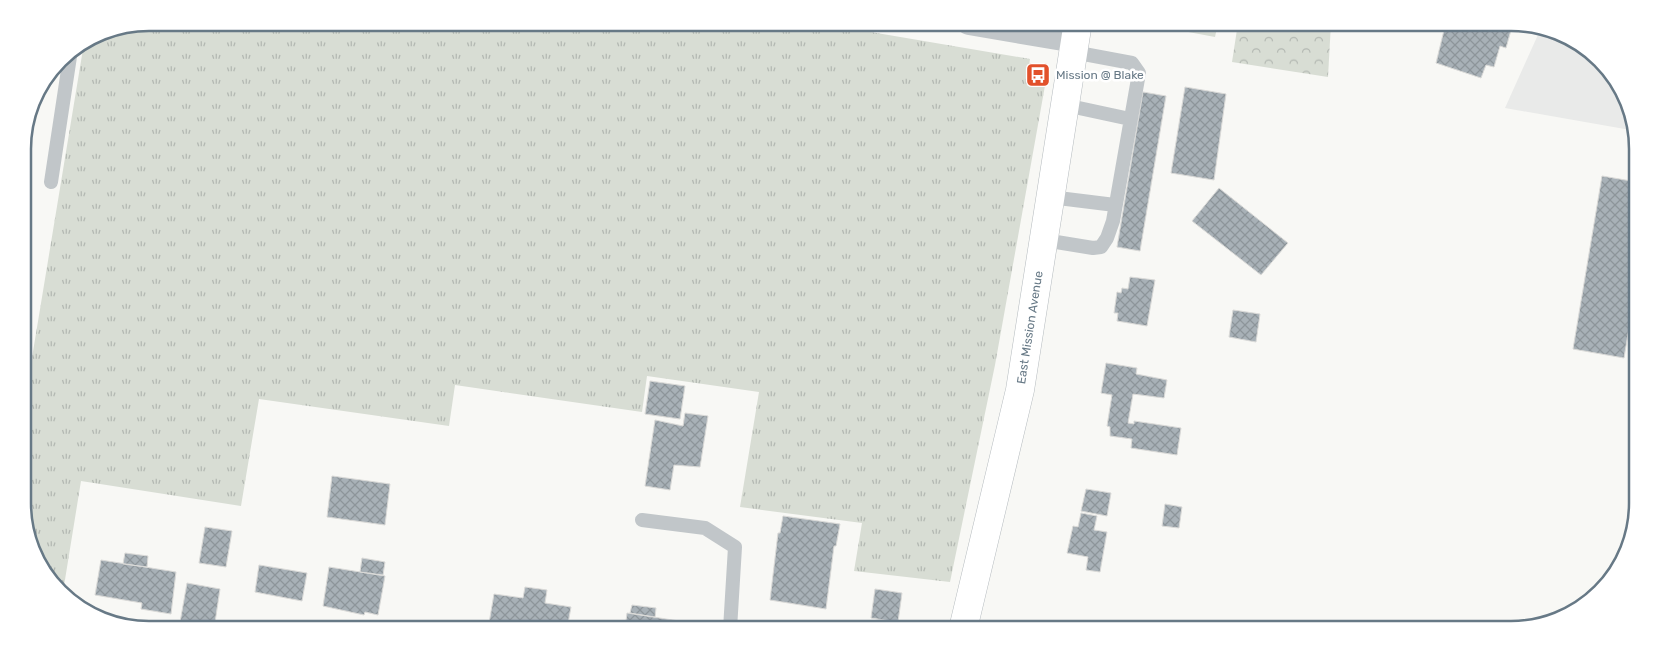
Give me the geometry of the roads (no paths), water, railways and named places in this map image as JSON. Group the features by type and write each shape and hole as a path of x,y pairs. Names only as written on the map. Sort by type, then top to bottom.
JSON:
{"street":[{"path":"1029,31 1076,38"},
{"name":"East Mission Avenue","path":"965,620 1020,390 1076,38"}],"lane":[{"path":"1044,240 1101,247 1107,238 1115,205 1139,73 1132,63 1076,38"},
{"path":"51,182 69,63"},
{"path":"1065,105 1130,119"},
{"path":"1050,198 1115,205"},
{"path":"642,520 705,528 735,547 731,621"}],"place":[{"name":"Mission @ Blake","path":"1038,75"}]}
